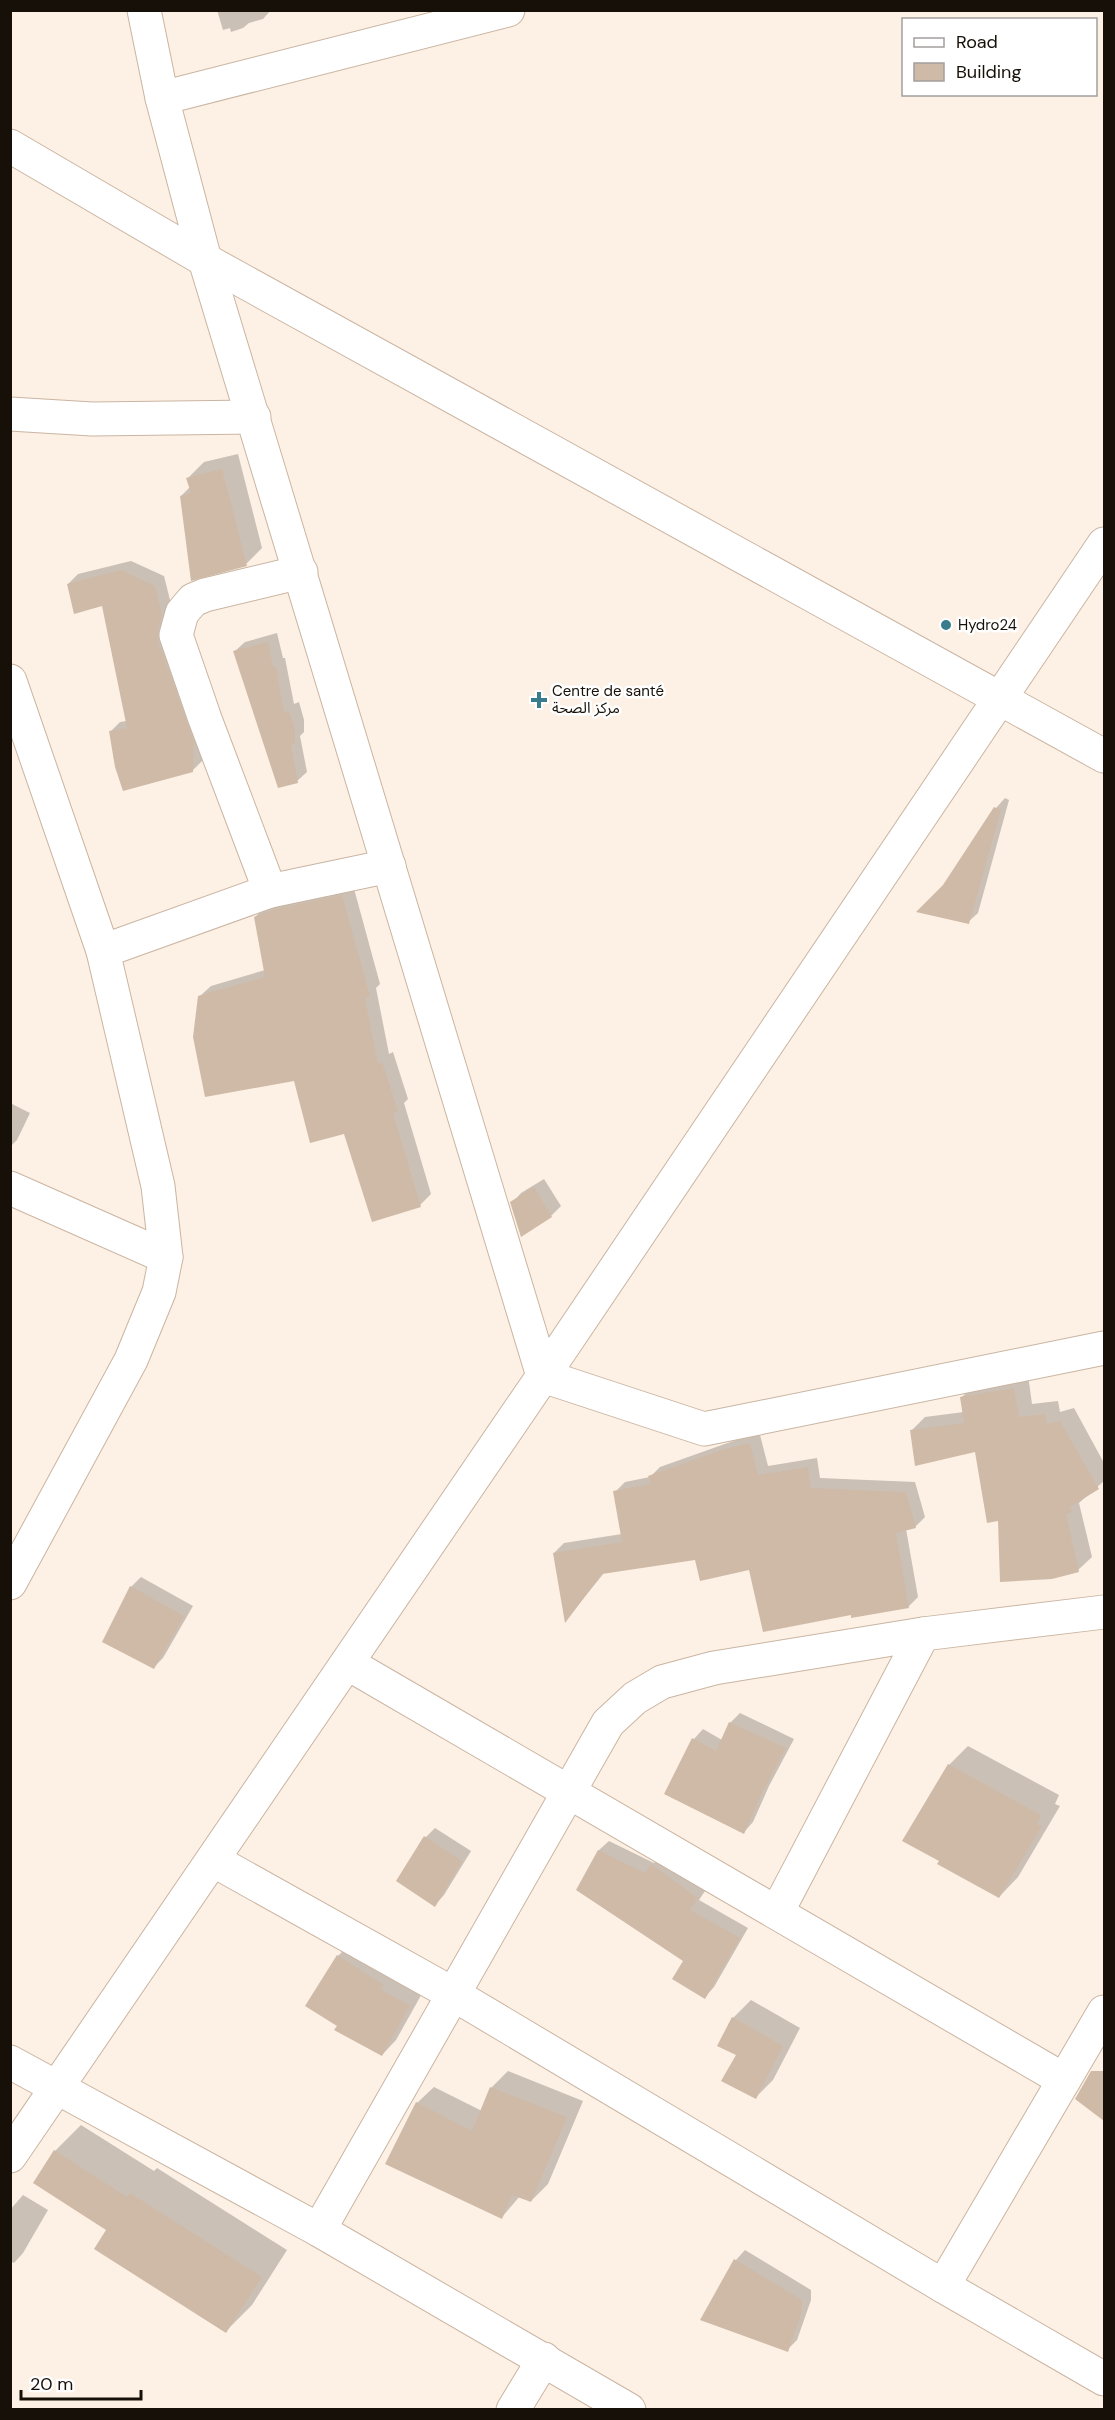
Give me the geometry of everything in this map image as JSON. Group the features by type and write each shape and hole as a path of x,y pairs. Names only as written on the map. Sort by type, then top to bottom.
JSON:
{"street":[{"path":"144,10 162,98 205,260 543,1376"},
{"path":"162,98 427,20 508,10"},
{"path":"10,146 205,260 1104,756"},
{"path":"10,414 92,419 254,417"},
{"path":"10,2156 543,1376 1104,544"},
{"path":"270,891 176,635 182,613 193,600 205,595 301,572"},
{"path":"10,681 103,951 158,1186 166,1257 159,1292 131,1360 13,1574"},
{"path":"103,951 270,891 389,866"},
{"path":"10,1188 166,1257"},
{"path":"543,1376 705,1429 1104,1348"},
{"path":"319,2230 608,1723 635,1698 662,1682 714,1668 923,1634 1104,1612"},
{"path":"777,1912 923,1634"},
{"path":"347,1663 1064,2080"},
{"path":"213,1860 453,1994 943,2286 1104,2379"},
{"path":"943,2286 1104,2012"},
{"path":"10,2062 319,2230 629,2409"},
{"path":"513,2409 544,2359"}],"building":[{"path":"222,469 247,566 191,581 180,496 191,493 186,478"},
{"path":"121,570 155,586 162,615 158,641 194,742 193,772 123,791 115,767 109,731 127,728 102,606 74,614 67,584"},
{"path":"268,642 273,667 276,666 284,713 289,711 295,730 295,743 291,745 298,783 278,788 233,651"},
{"path":"994,807 1001,810 969,924 916,912 943,885"},
{"path":"342,895 370,996 365,998 378,1064 382,1062 398,1111 393,1113 421,1207 372,1222 344,1134 310,1143 294,1081 205,1097 193,1037 198,996 265,977 254,917 275,909"},
{"path":"534,1187 552,1217 521,1237 510,1202"},
{"path":"1014,1388 1019,1417 1045,1414 1047,1424 1060,1421 1099,1489 1070,1507 1072,1512 1066,1514 1079,1572 1052,1579 1000,1582 998,1521 987,1523 975,1452 915,1466 910,1430 964,1423 960,1397"},
{"path":"750,1443 758,1475 808,1467 811,1488 906,1492 916,1528 896,1533 909,1608 851,1618 851,1615 763,1632 749,1570 700,1581 695,1560 602,1574 565,1623 553,1553 622,1542 613,1491 651,1484 648,1476 725,1449"},
{"path":"130,1586 184,1616 154,1669 102,1642"},
{"path":"729,1722 786,1748 760,1797 744,1834 664,1794 692,1738 716,1751"},
{"path":"948,1764 1041,1815 1037,1824 1042,1826 999,1898 937,1864 939,1861 902,1841"},
{"path":"424,1836 462,1861 435,1907 396,1881"},
{"path":"598,1850 645,1873 651,1864 698,1898 690,1910 740,1938 705,1999 672,1979 683,1961 576,1890"},
{"path":"337,1955 384,1985 381,1990 410,2005 382,2056 334,2030 337,2026 305,2006"},
{"path":"732,2017 783,2046 756,2099 721,2081 736,2055 717,2046"},
{"path":"1091,2071 1104,2071 1104,2121 1075,2099"},
{"path":"490,2087 567,2117 531,2202 512,2195 502,2219 385,2164 416,2102 472,2131"},
{"path":"54,2150 127,2197 130,2193 262,2277 226,2333 94,2249 106,2230 33,2183"},
{"path":"734,2259 802,2300 802,2311 788,2352 700,2320"}],"place":[{"name":"Hydro24","path":"946,625"},
{"name":"Centre de santé مركز الصحة","path":"539,700"}]}
